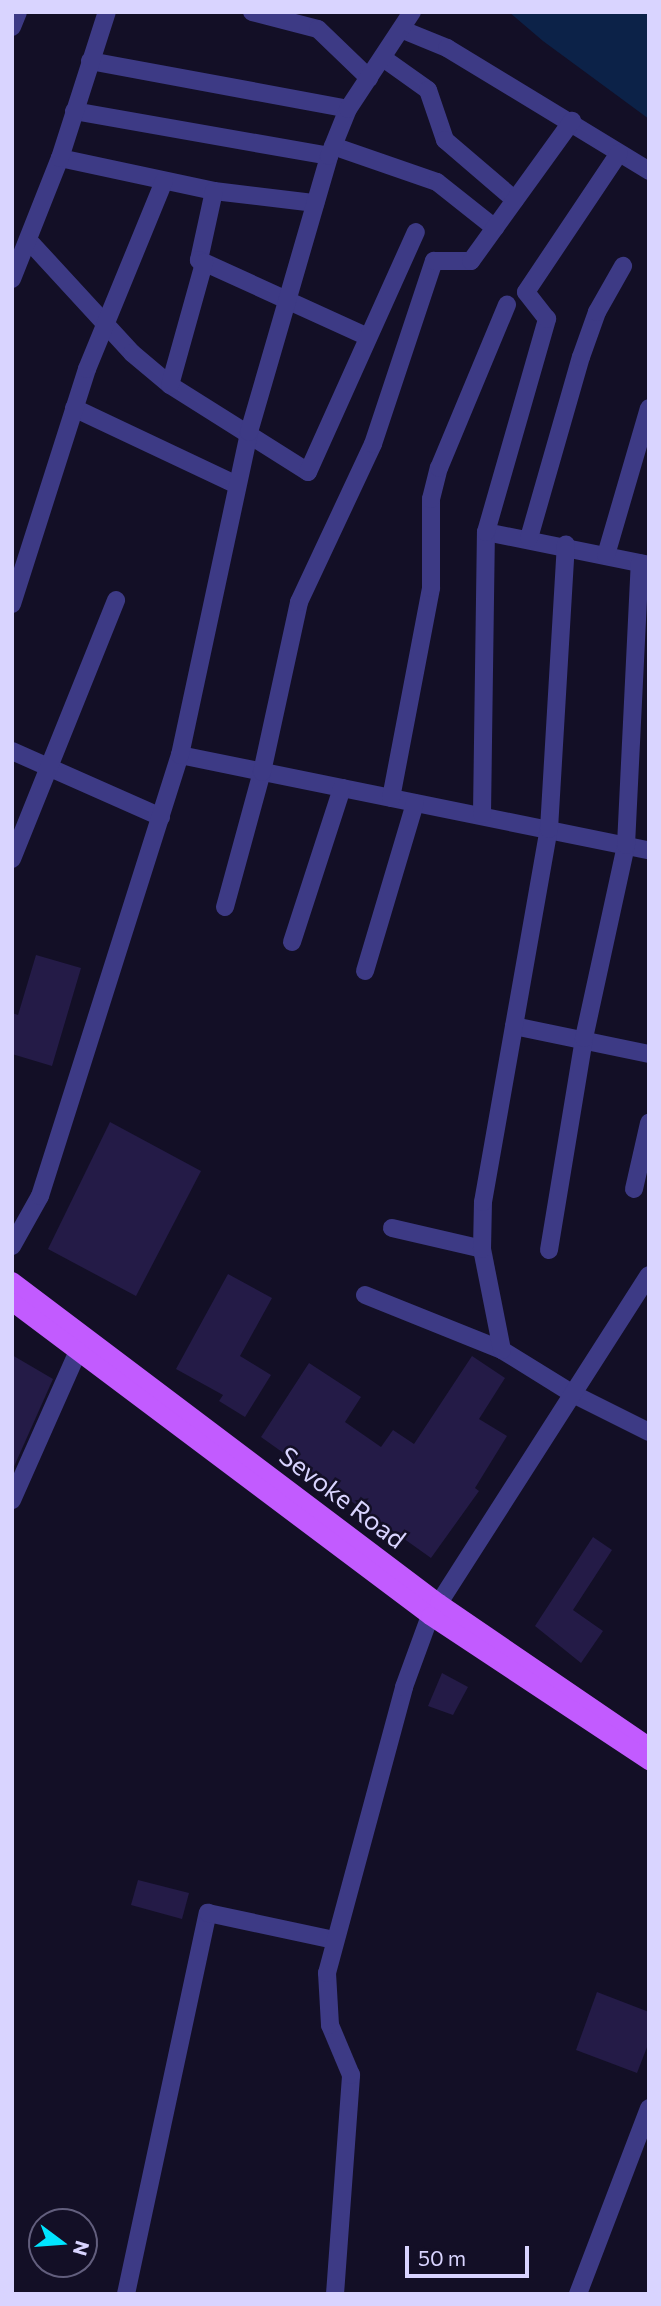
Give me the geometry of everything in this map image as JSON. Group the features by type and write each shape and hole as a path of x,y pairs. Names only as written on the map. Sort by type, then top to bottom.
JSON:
{"main road":[{"name":"Sevoke Road","path":"12,1281 88,1335 115,1368 435,1609 649,1761"},
{"name":"Sevoke Road","path":"12,1302 77,1353 115,1368"},
{"path":"77,1353 88,1335"},
{"name":"Sevoke Road","path":"435,1609 649,1746"}],"street":[{"path":"12,27 18,12"},
{"path":"12,279 30,242 60,158 107,12"},
{"path":"252,12 317,20 369,78"},
{"path":"12,1246 40,1196 180,755 248,432 289,303 331,151 348,109 403,30 412,12"},
{"path":"403,30 447,48 572,121 649,172"},
{"path":"383,58 428,90 445,140 515,200"},
{"path":"90,61 348,109"},
{"path":"74,111 331,151 437,182 495,228"},
{"path":"225,907 262,772 299,602 373,444 434,261 468,262 572,121"},
{"path":"482,814 486,532 547,319 527,289 619,153"},
{"path":"60,158 214,191 315,203"},
{"path":"12,604 104,323 164,181"},
{"path":"214,191 199,257 204,263 366,336"},
{"path":"30,242 104,323 170,384 309,471 366,336 416,232"},
{"path":"170,384 204,263"},
{"path":"528,538 581,357 597,312 623,266"},
{"path":"391,798 431,588 431,499 439,468 507,305"},
{"path":"74,408 237,485"},
{"path":"606,555 649,408"},
{"path":"486,532 566,545 644,564 626,845 584,1038 549,1250"},
{"path":"502,1350 482,1249 491,1137 549,829 566,545"},
{"path":"12,859 47,764 116,600"},
{"path":"12,751 47,764 161,817"},
{"path":"180,755 482,814 649,850"},
{"path":"292,942 342,788"},
{"path":"365,971 415,803"},
{"path":"513,1026 584,1038 649,1054"},
{"path":"634,1189 649,1124"},
{"path":"392,1228 482,1249"},
{"path":"335,2294 351,2075 328,2008 334,1940 404,1688 435,1609 649,1275"},
{"path":"365,1294 502,1350 573,1394 649,1432"},
{"path":"12,1500 77,1353"},
{"path":"126,2294 208,1913 334,1940"},
{"path":"578,2294 649,2108"}],"water":[{"path":"509,12 649,12 649,119 543,41"}],"building":[{"path":"36,955 81,968 52,1066 12,1054 12,1013 18,1015"},
{"path":"110,1122 201,1171 136,1296 48,1249"},
{"path":"228,1274 272,1298 240,1356 271,1375 245,1417 219,1401 223,1395 176,1369"},
{"path":"12,1355 53,1379 12,1471"},
{"path":"472,1356 505,1378 479,1419 507,1436 475,1488 479,1491 431,1558 261,1437 309,1363 361,1397 345,1422 381,1447 393,1430 414,1444"},
{"path":"593,1537 612,1550 573,1610 603,1631 581,1663 535,1626"},
{"path":"442,1673 468,1687 453,1715 428,1706"},
{"path":"138,1880 189,1893 182,1919 131,1905"},
{"path":"597,1992 649,2012 649,2042 637,2073 576,2050"}]}
